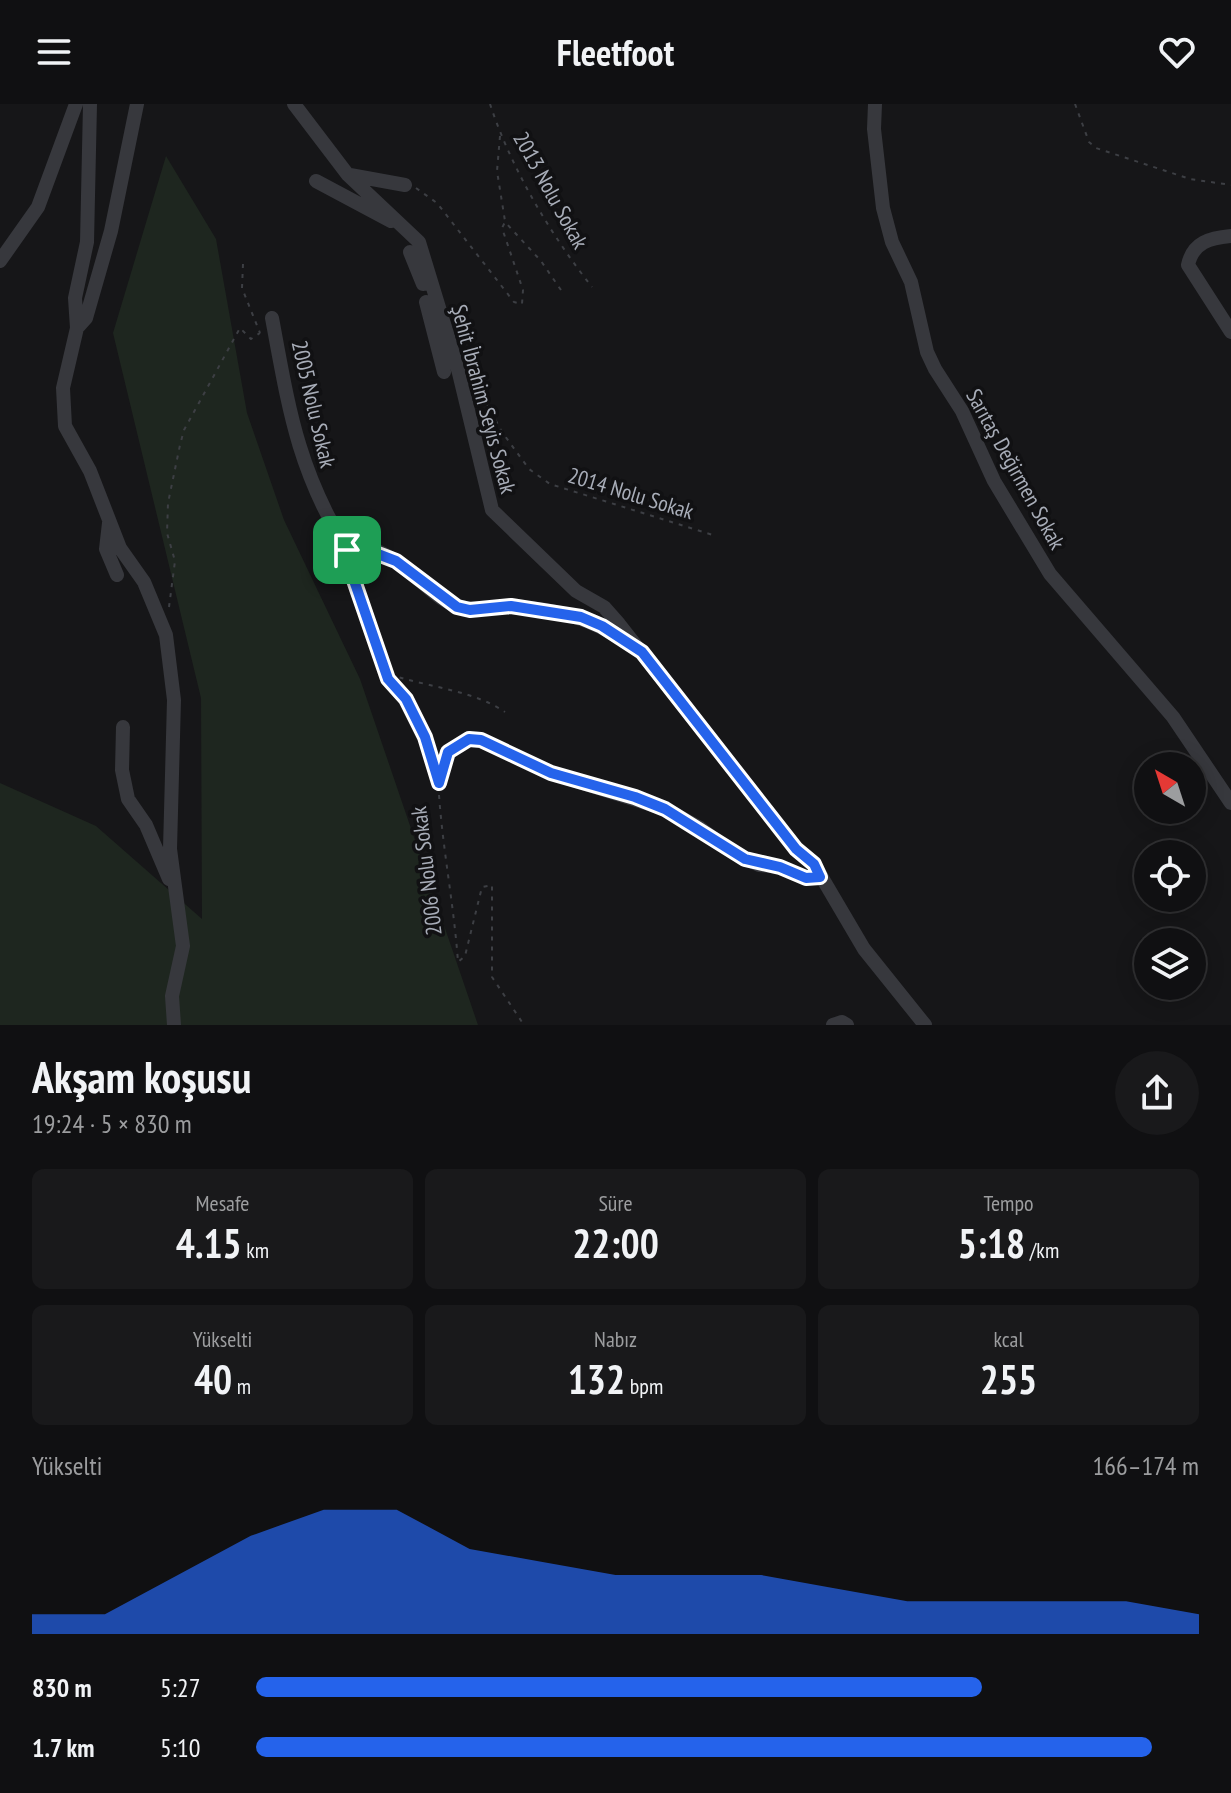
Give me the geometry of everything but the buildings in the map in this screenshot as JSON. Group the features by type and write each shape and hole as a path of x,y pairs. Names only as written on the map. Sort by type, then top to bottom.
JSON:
{"street":[{"path":"0,261 38,207 76,104"},
{"path":"90,104 87,242 75,298 77,328 63,388 65,426 90,471 120,548 144,582 166,635 174,700 170,849 183,946 172,996 174,1025"},
{"path":"77,328 86,318 111,231 137,104"},
{"name":"Şehit İbrahim Seyis Sokak","path":"294,104 348,175 410,230 419,242 450,369 492,510 576,591 604,607 642,652 796,849 814,864 864,949 925,1025"},
{"name":"Sarıtaş Değirmen Sokak","path":"875,104 874,129 883,208 892,242 911,282 927,352 935,369 962,411 994,481 1050,574 1173,717 1231,803"},
{"path":"348,175 405,185"},
{"path":"316,181 410,230"},
{"path":"1231,236 1211,237 1197,246 1188,265 1231,332"},
{"path":"410,252 423,284 431,282"},
{"name":"2005 Nolu Sokak","path":"272,318 290,417 304,470 347,550"},
{"path":"109,523 106,549 117,575"},
{"path":"347,550 357,546 375,551 457,607 470,610 511,606 581,617 602,626 642,652"},
{"path":"123,727 122,770 128,799 146,825 173,887"},
{"name":"2006 Nolu Sokak","path":"439,783 448,752 469,739 481,740 551,773 635,797 665,809 745,859 780,867 806,878 820,877"},
{"path":"833,1025 842,1022 847,1025"}],"path":[{"name":"2013 Nolu Sokak","path":"490,104 501,136 568,256 592,287"},
{"path":"1075,104 1089,142 1096,148 1176,176 1231,185"},
{"path":"501,136 497,171 505,222 536,255 563,293"},
{"path":"405,185 432,197 491,275 514,302 522,304 523,290 502,228 505,222"},
{"path":"243,264 242,288 266,344"},
{"path":"166,635 175,561 167,533 168,503 184,430 240,328 251,339 260,333"},
{"name":"2014 Nolu Sokak","path":"450,369 480,385 502,432 529,469 550,484 713,535"},
{"path":"347,550 347,560 388,679 406,699 425,737 439,783"},
{"path":"388,679 398,677 463,695 494,704 505,712"},
{"name":"2006 Nolu Sokak","path":"439,783 443,860 451,890 458,962 465,956 482,887 492,885 492,977 524,1025"}],"shaded area":[{"path":"166,156 216,239 247,413 284,520 360,679 478,1025 0,1025 0,783 96,826 202,919 201,698 113,333"}],"route":[{"path":"357,546 396,561 442,599 457,607 470,610 511,606 581,617 602,626 642,652 796,849 814,864 820,877 806,878 780,867 759,865 732,852 700,828 665,809 569,776 551,773 481,740 469,739 448,752 439,783 425,737 406,699 388,679 347,560 347,550 357,546"}]}
